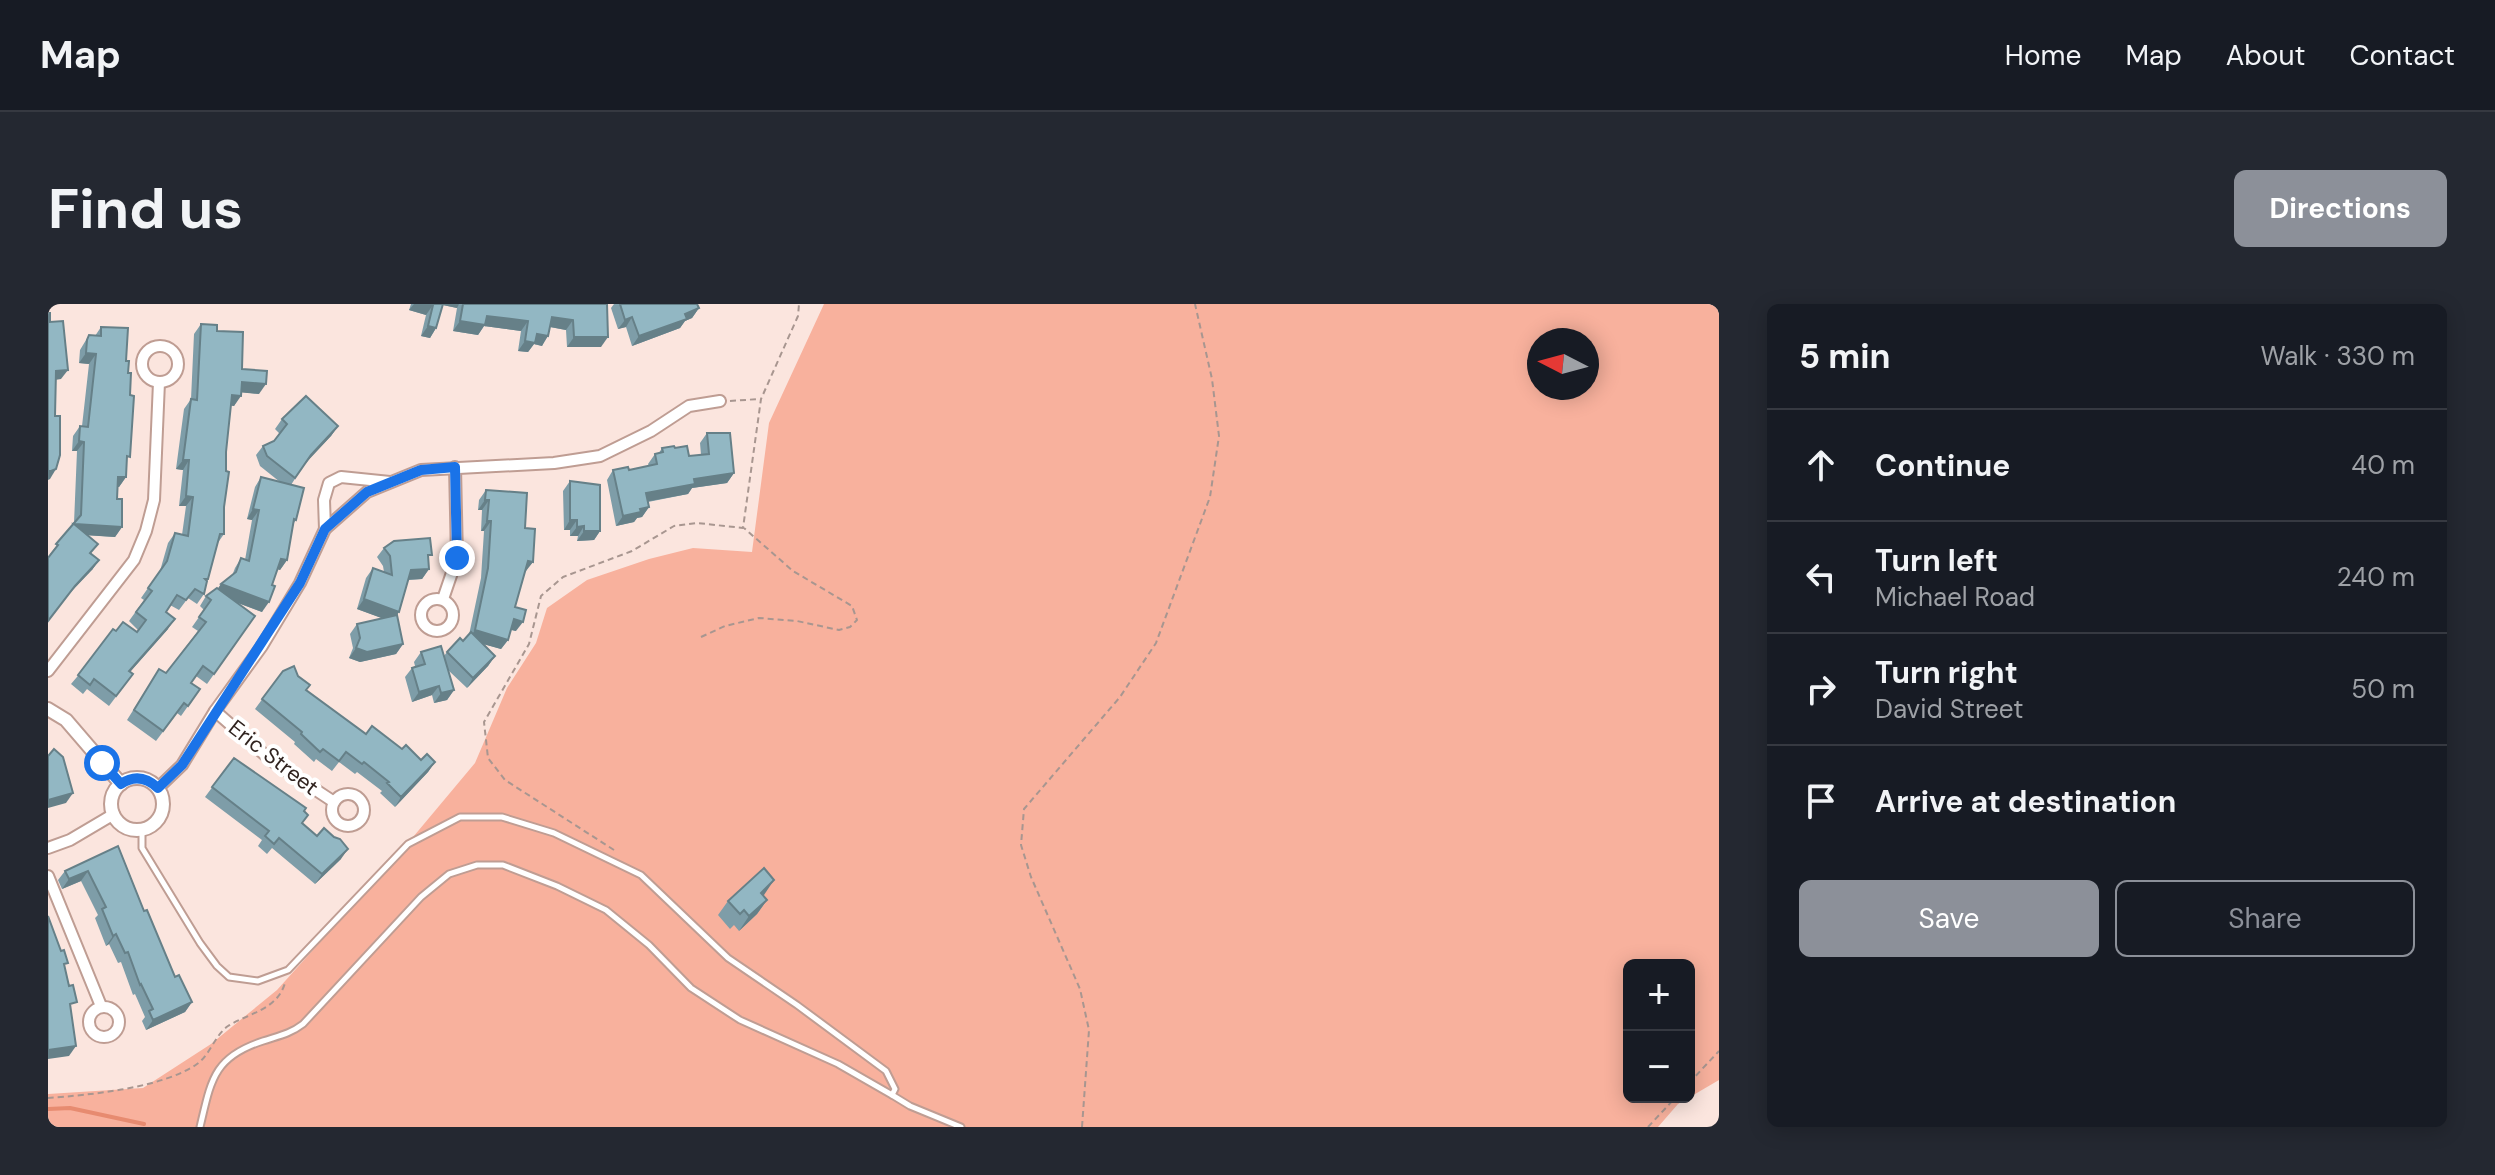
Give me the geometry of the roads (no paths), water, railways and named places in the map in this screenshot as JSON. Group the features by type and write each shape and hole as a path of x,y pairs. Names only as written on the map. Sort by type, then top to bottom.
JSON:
{"street":[{"path":"48,671 134,560 146,531 154,500 159,382"},
{"path":"158,788 182,765 215,711 262,646 293,595 325,529 367,492 421,470 554,463 600,456 651,431 689,406 720,401"},
{"path":"443,599 457,558 455,467"},
{"path":"325,529 324,500 329,483 341,477 392,482"},
{"path":"48,709 66,720 121,784"},
{"name":"Eric Street","path":"215,711 272,761 334,802"},
{"path":"136,778 144,779 158,788 163,805 161,813 157,820 142,829 125,827 114,814 112,798 121,784 136,778"},
{"path":"48,848 70,840 114,814"},
{"path":"48,876 101,1006"}],"lane":[{"path":"142,829 142,848 217,966 229,977 258,981 288,970 408,844 460,817 502,817 554,833 641,875 728,958 886,1071 895,1089 892,1095"},
{"path":"200,1127 210,1087 220,1066 237,1050 291,1034 421,897 449,874 477,865 503,865 606,910 649,945 691,988 740,1020 783,1037 838,1064 910,1106 961,1127"}],"waterway":[{"path":"48,1109 70,1108 144,1124"}]}
